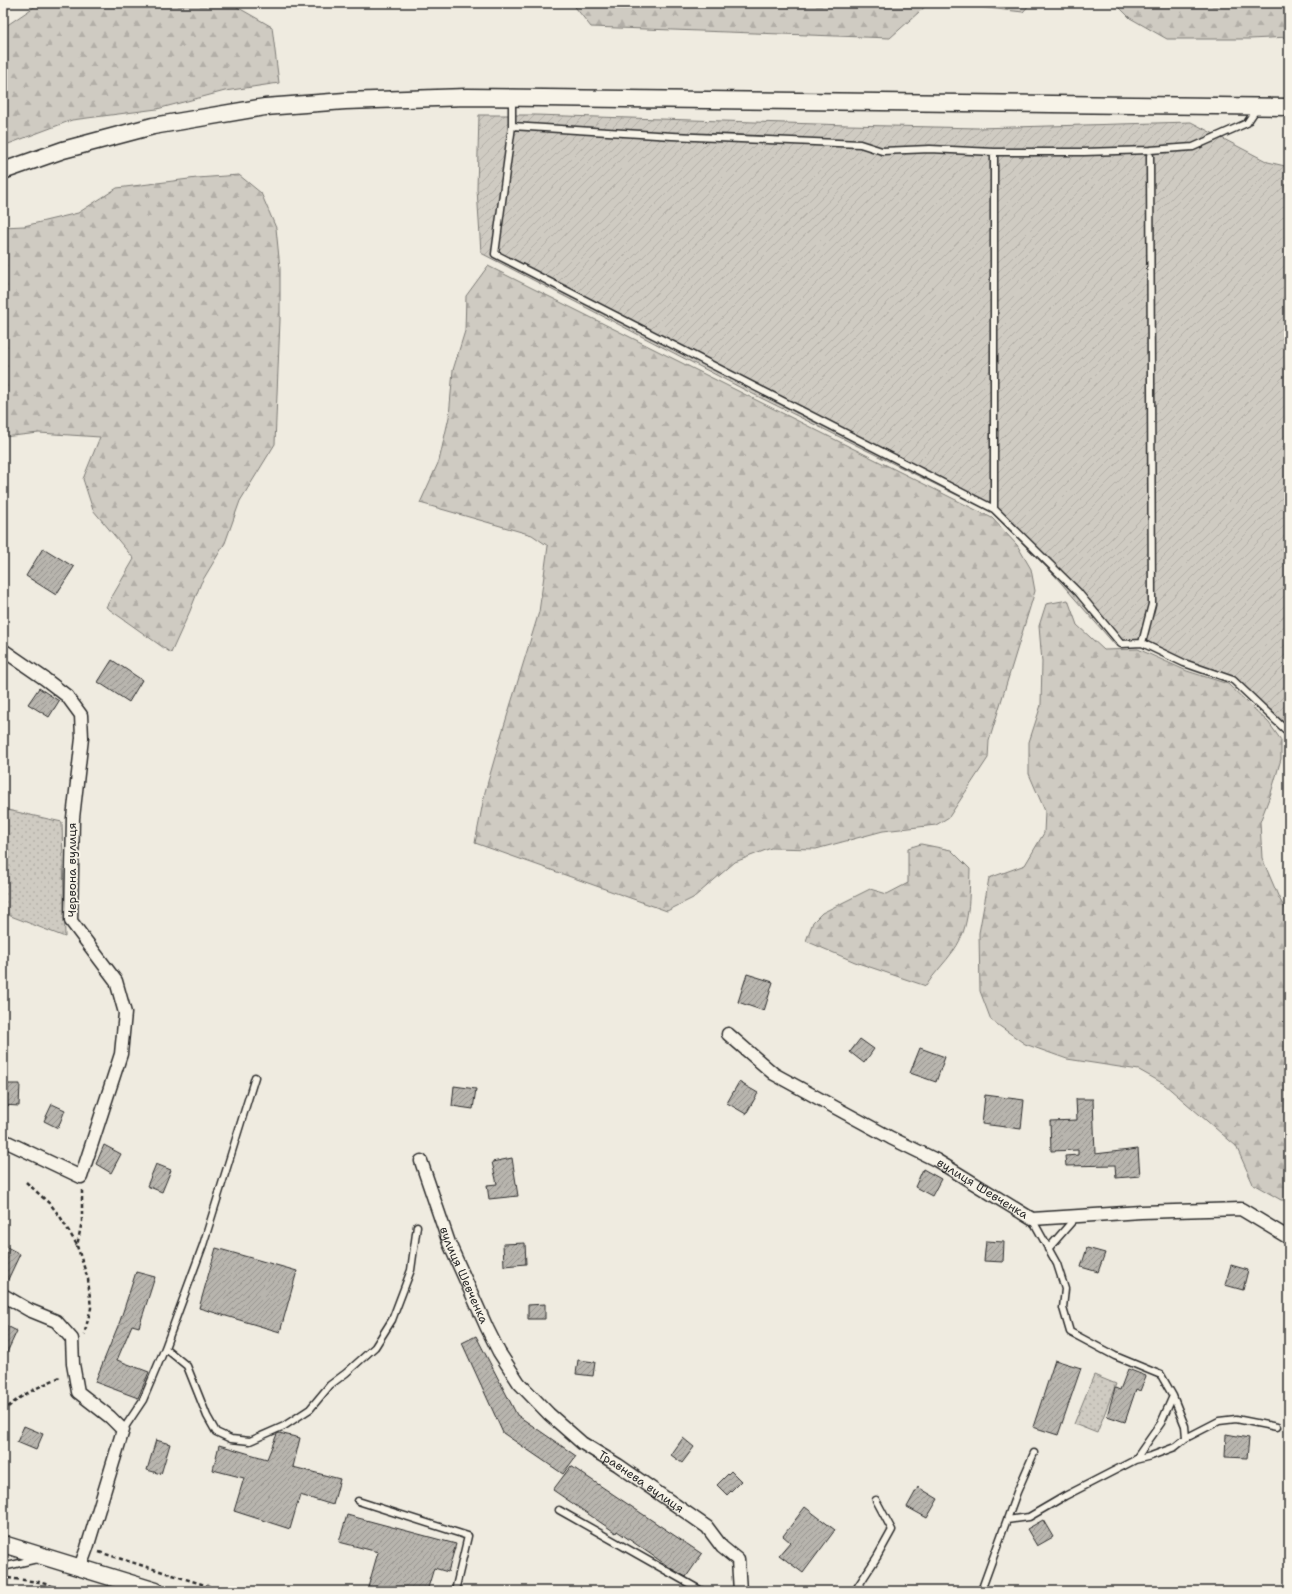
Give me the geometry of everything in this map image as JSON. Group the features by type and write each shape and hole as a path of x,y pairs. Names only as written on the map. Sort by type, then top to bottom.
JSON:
{"street":[{"path":"3,172 63,150 154,126 265,107 345,101 467,96 1289,106"},
{"name":"Червона вулиця","path":"3,650 67,696 81,715 82,738 73,818 71,921 116,981 125,1013 121,1054 81,1177"},
{"name":"вулиця Шевченка","path":"728,1034 774,1074 891,1138 936,1160 1032,1219 1241,1209 1289,1238"},
{"path":"3,1140 81,1177"},
{"name":"вулиця Шевченка","path":"421,1161 452,1250 499,1352 519,1383"},
{"path":"3,1295 29,1310 56,1321 72,1339 78,1392 110,1416 123,1430 80,1567"},
{"name":"Травнева вулиця","path":"519,1383 549,1414 582,1443 707,1527 722,1547 738,1560 740,1591"},
{"path":"3,1544 156,1591"}],"lane":[{"path":"512,97 512,126 495,254 994,509 1078,592 1121,644 1142,643 1184,663 1233,680 1289,733"},
{"path":"512,126 672,136 860,144 882,151 930,149 994,152 1084,152 1193,147 1248,123 1258,106"},
{"path":"994,152 994,509"},
{"path":"1142,643 1152,604 1150,156"},
{"path":"123,1430 143,1400 165,1348 204,1245 254,1077"},
{"path":"1048,1249 1077,1216"},
{"path":"1032,1219 1057,1264 1064,1289 1063,1308 1070,1332 1115,1356 1161,1375 1173,1396 1183,1421 1186,1438"},
{"path":"165,1348 187,1366 207,1416 216,1432 231,1439 250,1440 284,1426 310,1409 330,1385 375,1347 392,1320 411,1270 417,1226"},
{"path":"1135,1460 1161,1423 1173,1396"},
{"path":"1007,1520 1029,1517 1065,1496 1135,1460 1175,1447 1186,1438 1219,1421 1236,1419 1277,1427"},
{"path":"980,1591 1034,1453"},
{"path":"855,1591 877,1558 892,1530 876,1500"},
{"path":"358,1501 468,1536 455,1591"},
{"path":"560,1510 702,1591"},
{"path":"3,1567 46,1557"}],"path":[{"path":"77,1246 82,1221 81,1177"},
{"path":"3,1412 25,1394 66,1374 86,1332 91,1308 88,1279 77,1246 61,1218 51,1205 26,1182"},
{"path":"87,1548 224,1591"},
{"path":"3,1578 38,1582 68,1591"}],"green space":[{"path":"40,3 230,3 272,27 279,83 225,91 157,109 72,120 3,146 3,28"},
{"path":"572,3 929,3 890,38 591,27"},
{"path":"943,3 1031,3 1023,12"},
{"path":"1115,3 1289,3 1289,37 1250,39 1167,39 1130,18"},
{"path":"479,115 535,115 978,128 1191,122 1268,162 1289,167 1289,737 1231,681 1145,647 1116,646 1055,576 991,512 749,392 481,253 477,189"},
{"path":"239,175 261,193 276,228 280,268 280,320 275,444 240,501 225,543 201,583 171,653 106,607 134,559 93,510 83,479 100,437 39,433 3,437 3,227 24,226 78,213 117,188 197,178"},
{"path":"488,266 992,518 1017,545 1031,569 1035,591 989,741 988,758 949,817 936,825 883,831 816,849 771,848 735,862 693,898 667,911 475,843 485,792 539,612 548,546 532,535 420,503 439,461 449,417 453,370 465,331 466,296"},
{"path":"1068,600 1077,625 1104,650 1138,649 1187,671 1228,684 1269,723 1281,740 1281,759 1271,793 1260,822 1262,858 1279,898 1289,915 1289,1200 1281,1200 1253,1184 1236,1146 1164,1084 1139,1070 1067,1059 1025,1044 991,1020 980,991 979,933 989,878 1025,865 1044,833 1045,811 1029,774 1029,742 1041,705 1042,662 1039,626 1046,604"},
{"path":"3,809 62,822 65,937 3,913"},
{"path":"921,844 951,850 970,869 968,911 964,931 954,950 926,986 855,962 806,941 813,922 822,913 870,889 887,894 908,883 908,848"},
{"path":"1094,1375 1116,1384 1097,1433 1074,1424"}],"building":[{"path":"43,548 74,567 56,595 26,576"},
{"path":"112,660 142,680 129,702 98,682"},
{"path":"39,688 59,701 49,717 28,704"},
{"path":"747,974 773,982 764,1011 738,1002"},
{"path":"860,1039 874,1049 864,1063 850,1052"},
{"path":"920,1048 945,1057 936,1082 910,1073"},
{"path":"739,1082 758,1093 746,1114 727,1103"},
{"path":"3,1084 20,1084 19,1106 3,1105"},
{"path":"454,1086 476,1089 473,1109 452,1106"},
{"path":"985,1095 1024,1100 1021,1129 982,1124"},
{"path":"1076,1099 1093,1099 1095,1154 1138,1149 1140,1176 1116,1178 1115,1165 1066,1166 1065,1156 1078,1155 1078,1150 1051,1151 1050,1121 1077,1120"},
{"path":"52,1104 65,1110 58,1128 44,1121"},
{"path":"104,1145 121,1154 111,1173 96,1164"},
{"path":"512,1158 518,1196 489,1199 487,1185 497,1184 492,1162"},
{"path":"156,1164 171,1170 162,1192 147,1186"},
{"path":"923,1169 941,1179 932,1196 915,1187"},
{"path":"986,1241 1004,1242 1003,1262 984,1261"},
{"path":"525,1243 526,1264 504,1266 503,1244"},
{"path":"3,1245 20,1254 4,1288 3,1288"},
{"path":"216,1248 297,1271 280,1332 199,1308"},
{"path":"1087,1248 1105,1253 1098,1272 1081,1267"},
{"path":"1231,1265 1248,1270 1243,1290 1225,1285"},
{"path":"136,1272 155,1277 139,1327 132,1325 117,1360 149,1372 138,1398 95,1382 120,1321"},
{"path":"545,1304 545,1319 528,1319 528,1305"},
{"path":"3,1324 17,1331 3,1361"},
{"path":"476,1336 517,1415 576,1456 563,1474 503,1433 462,1343"},
{"path":"578,1360 595,1362 593,1376 576,1374"},
{"path":"1055,1360 1081,1368 1058,1435 1033,1427"},
{"path":"1128,1369 1146,1376 1140,1391 1136,1389 1125,1422 1107,1416 1115,1388 1120,1390"},
{"path":"24,1426 43,1434 36,1450 17,1442"},
{"path":"279,1433 300,1438 293,1467 340,1479 333,1505 300,1495 290,1529 234,1511 244,1478 213,1470 219,1445 267,1459 277,1434"},
{"path":"1226,1434 1249,1438 1247,1458 1225,1457"},
{"path":"683,1438 694,1447 682,1463 671,1455"},
{"path":"156,1440 170,1444 161,1474 147,1470"},
{"path":"571,1466 702,1554 686,1577 617,1531 616,1533 553,1490"},
{"path":"731,1471 741,1481 727,1495 717,1485"},
{"path":"918,1487 938,1499 927,1518 907,1507"},
{"path":"805,1507 835,1530 803,1573 779,1555 790,1542 783,1536"},
{"path":"347,1515 456,1544 448,1572 434,1568 427,1591 367,1591 378,1552 339,1542"},
{"path":"1043,1520 1053,1537 1037,1546 1027,1529"}]}
